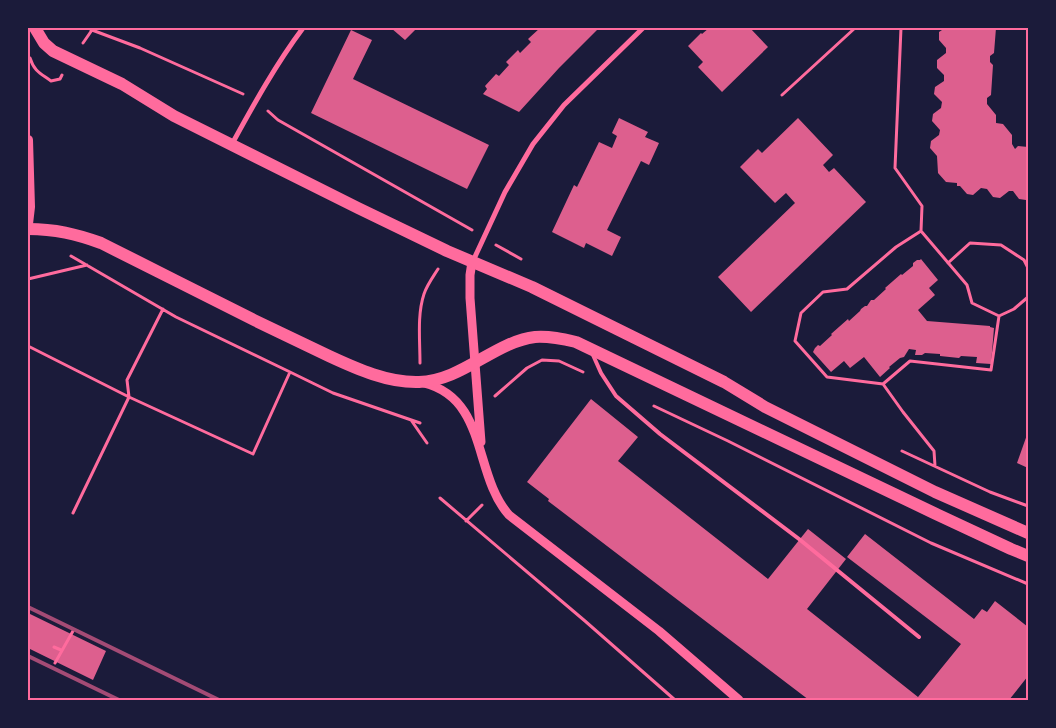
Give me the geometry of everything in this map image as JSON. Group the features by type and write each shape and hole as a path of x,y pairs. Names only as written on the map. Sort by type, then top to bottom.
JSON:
{"main road":[{"path":"35,28 44,43 53,51 122,84 174,116 447,251 532,287 724,382 765,407 935,492 1028,533"},
{"path":"28,140 30,207 28,224"},
{"path":"28,229 73,233 101,243 300,343 379,376 397,380 419,382 449,375 503,348 529,338 547,337 576,342 1028,556"}],"street":[{"path":"232,144 256,100 303,28"},
{"path":"483,457 470,298 472,262 505,192 533,144 564,105 643,28"},
{"path":"419,382 441,390 453,398 462,408 475,433 495,494 509,514 660,631 739,700"}],"lane":[{"path":"590,349 600,372 616,396 660,434 799,539 919,637"}],"path":[{"path":"88,28 140,48 242,94"},
{"path":"782,95 855,28"},
{"path":"901,28 895,168 922,206 921,231 967,285 972,303 999,316"},
{"path":"80,46 92,30"},
{"path":"270,113 278,120 461,223"},
{"path":"921,231 896,247 847,289 823,292 801,313 795,341 827,377 883,384 934,450 935,466"},
{"path":"948,263 970,243 1001,245 1024,260 1028,268"},
{"path":"70,255 176,317 290,372 334,393 420,423"},
{"path":"28,279 87,266"},
{"path":"420,362 422,306 425,293 438,268"},
{"path":"999,316 1014,309 1028,297"},
{"path":"73,513 129,398 127,380 163,309"},
{"path":"883,384 910,361 991,370 999,316"},
{"path":"28,346 129,398 253,454 290,372"},
{"path":"491,400 527,368 542,360 558,361 576,369"},
{"path":"647,403 931,542 1028,584"},
{"path":"411,420 427,443"},
{"path":"440,498 675,700"},
{"path":"55,663 72,631"},
{"path":"54,647 61,650"}],"building":[{"path":"391,28 417,28 405,40"},
{"path":"540,28 543,30 545,28 599,28 519,112 483,94 487,89 485,86 496,74 499,76 509,65 506,62 518,50 520,53 531,42 528,39"},
{"path":"709,28 750,28 768,47 722,92 698,67 703,62 688,46"},
{"path":"945,28 996,28 994,53 990,56 990,62 993,65 991,95 987,98 987,104 996,115 996,123 1003,124 1012,135 1012,144 1015,149 1018,146 1028,147 1028,198 1026,200 1019,199 1013,191 1009,191 1000,198 993,197 987,189 981,188 973,195 967,194 960,186 957,186 957,183 946,182 938,173 937,156 930,148 931,141 939,135 940,130 932,121 933,114 941,108 942,102 934,94 935,87 944,81 944,75 937,68 937,60 946,53 946,48 939,40 939,32"},
{"path":"351,30 372,40 353,79 489,145 467,189 311,113"},
{"path":"619,118 648,132 645,137 659,143 649,165 641,161 607,230 621,237 612,256 586,243 584,248 552,232 574,185 577,187 599,142 612,148 617,136 612,133"},
{"path":"798,118 833,155 823,165 829,172 834,168 866,202 751,312 718,277 795,203 786,193 775,203 740,167 758,149 762,153"},
{"path":"921,259 938,280 929,288 935,295 918,310 927,321 990,326 994,328 991,364 976,363 977,357 961,356 959,358 925,353 915,355 916,350 909,349 904,357 889,367 880,377 864,357 850,368 844,361 831,372 813,352 815,348 818,345 820,346 848,319 849,321 861,309 867,306 871,300 874,300 901,274 913,266 913,263"},
{"path":"591,399 638,437 618,461 768,579 808,529 846,559 807,609 918,697 961,644 847,557 865,534 974,619 982,609 987,612 995,601 1028,627 1028,676 1009,700 809,700 548,501 549,499 527,482"},
{"path":"1028,432 1028,468 1017,463"},
{"path":"28,613 106,651 93,680 28,648"}],"railway":[{"path":"28,607 219,700"},
{"path":"28,656 119,700"}]}
